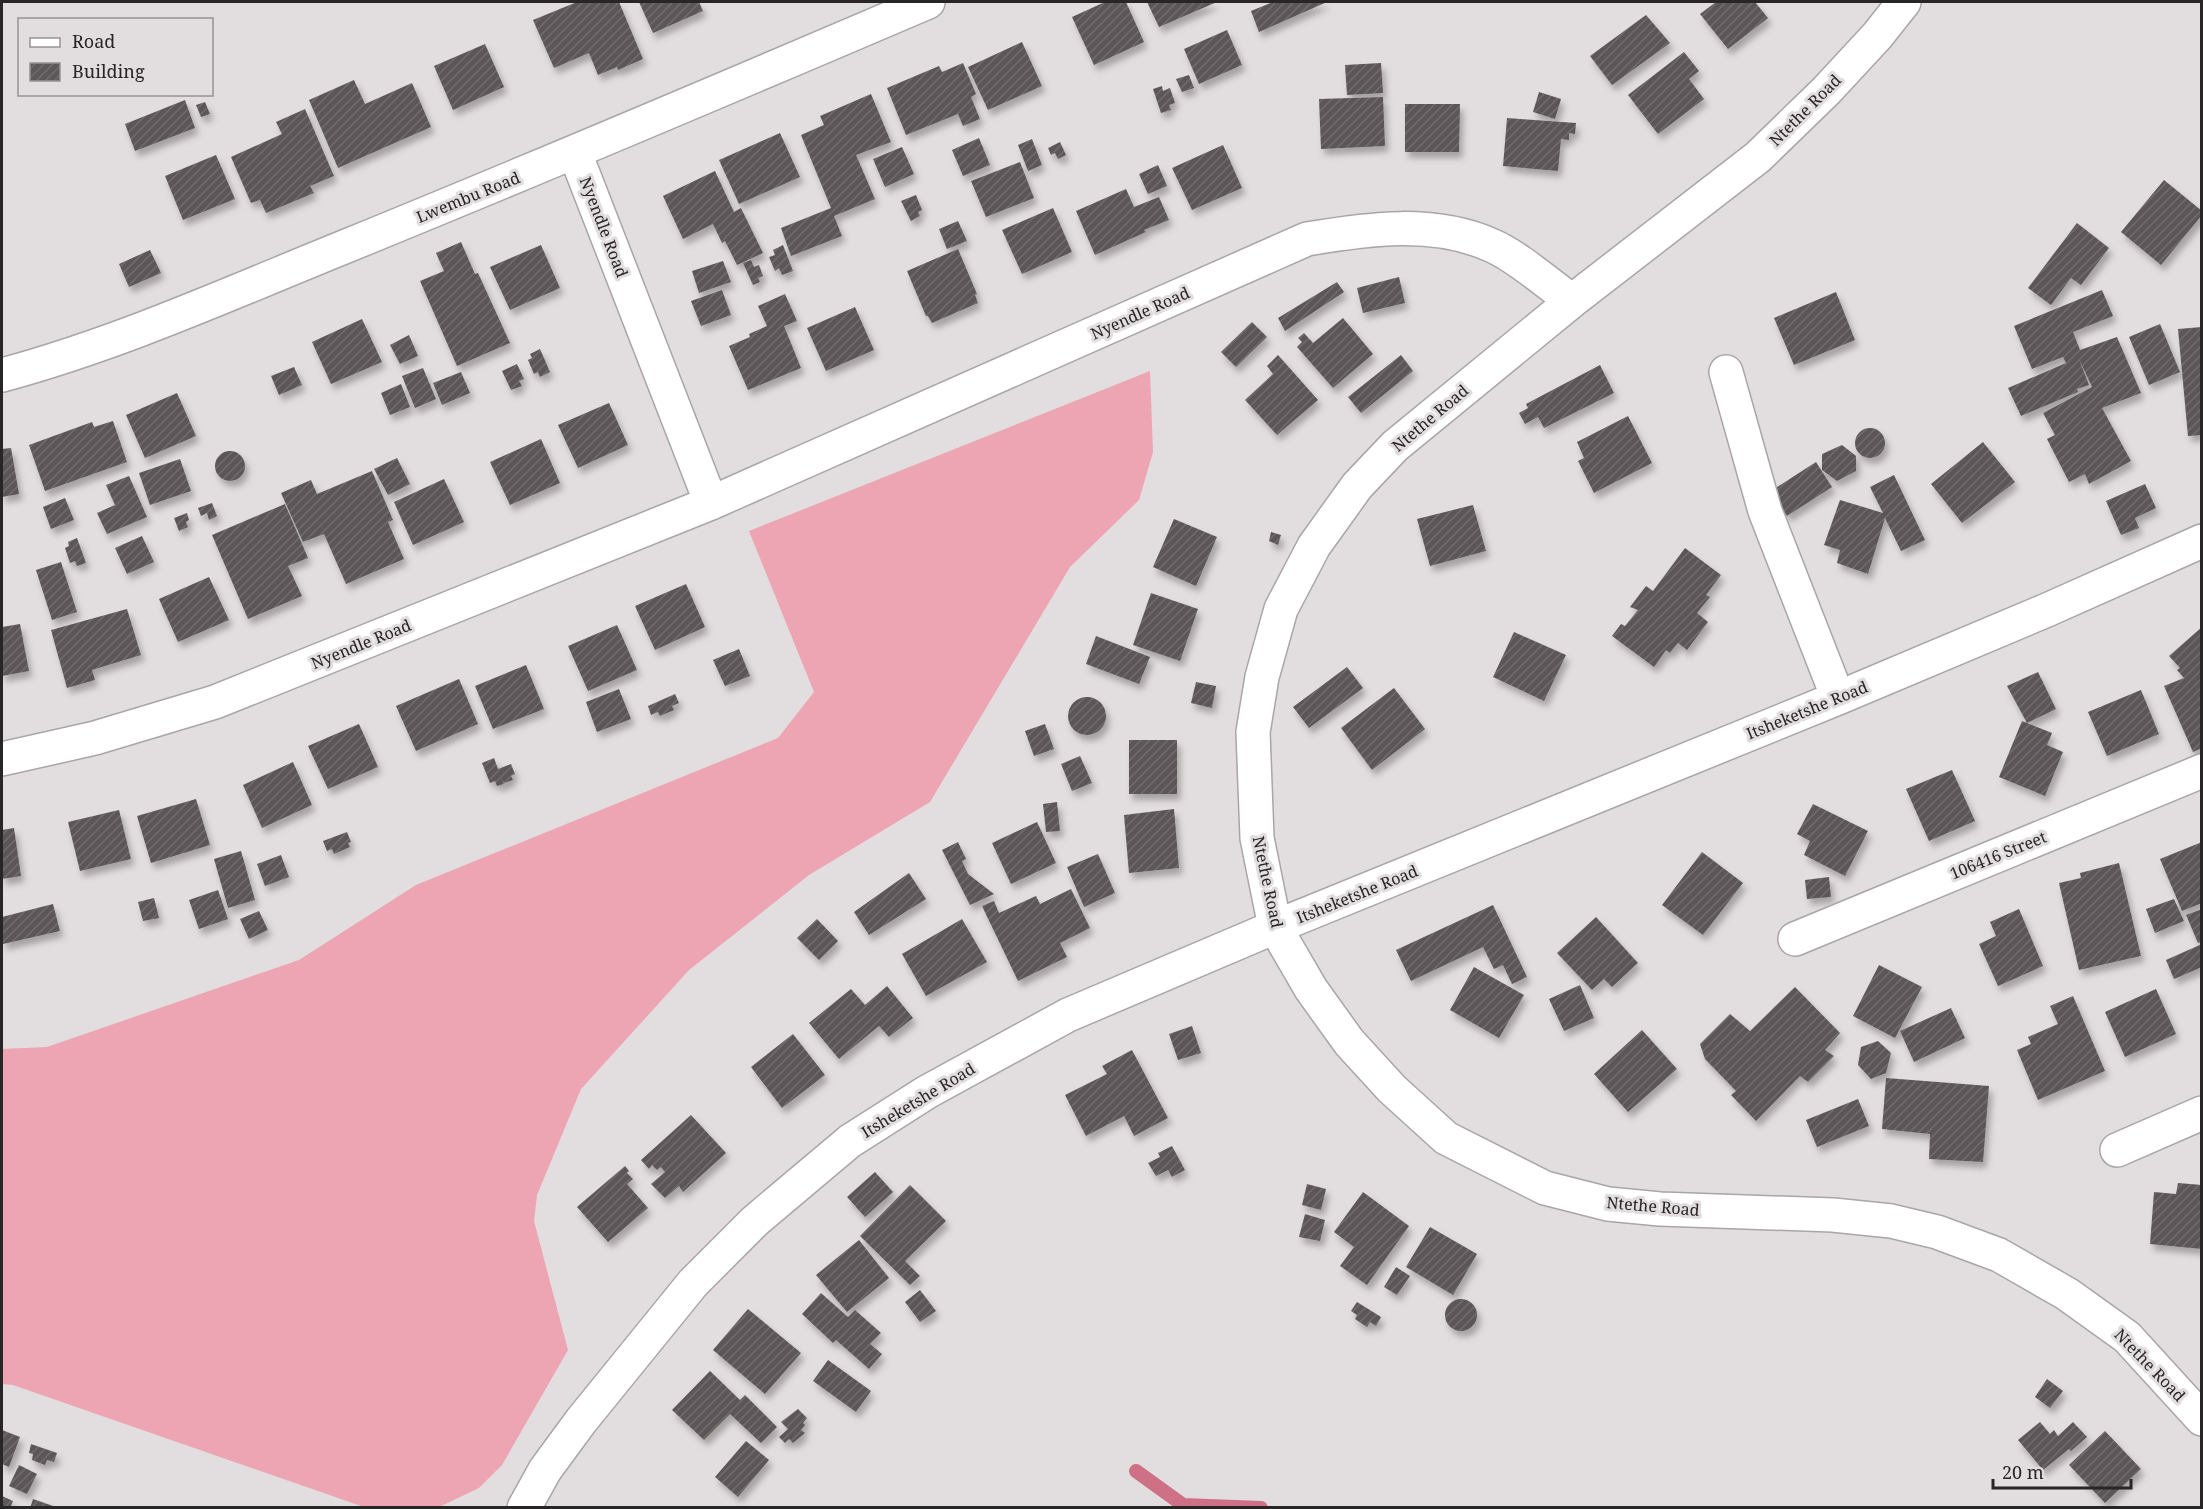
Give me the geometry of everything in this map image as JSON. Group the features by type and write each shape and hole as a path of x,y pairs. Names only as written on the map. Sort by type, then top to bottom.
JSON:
{"street":[{"name":"Lwembu Road","path":"2,375 148,326 575,153 928,2"},
{"name":"Ntethe Road","path":"1904,2 1877,36 1826,91 1758,157 1572,301 1395,446 1364,478 1314,546 1281,609 1262,677 1253,732 1257,838 1275,927 1311,989 1349,1042 1392,1089 1446,1138 1545,1188 1608,1204 1660,1209 1833,1215 1892,1221 1937,1232 1999,1255 2067,1294 2127,1337 2202,1419"},
{"name":"Nyendle Road","path":"575,153 711,503"},
{"name":"Nyendle Road","path":"2,759 95,738 215,702 711,503 1307,239 1404,228 1447,232 1494,246 1572,301"},
{"path":"1726,372 1765,511 1838,698"},
{"name":"Itsheketshe Road","path":"524,1508 545,1470 581,1421 693,1283 755,1221 850,1141 927,1092 1068,1015 1275,927 1838,698 2202,542"},
{"name":"106416 Street","path":"1795,939 2202,771"},
{"path":"2116,1150 2202,1113"}],"shaded area":[{"path":"1150,371 1153,452 1139,500 1070,567 930,802 809,875 689,970 581,1089 537,1195 534,1221 568,1350 502,1465 479,1488 439,1507 364,1507 13,1385 2,1384 2,1049 47,1047 299,960 416,885 778,738 814,692 749,531"}],"building":[{"path":"577,2 619,2 643,59 618,70 617,67 598,75 589,53 554,68 533,20"},
{"path":"639,2 699,2 703,11 653,33"},
{"path":"1105,2 1126,2 1144,42 1094,65 1072,17"},
{"path":"1147,2 1217,2 1159,27"},
{"path":"1273,2 1327,2 1259,32 1251,11"},
{"path":"1716,2 1755,2 1768,18 1728,49 1700,14"},
{"path":"1646,15 1670,43 1612,85 1590,56"},
{"path":"1227,30 1242,65 1199,84 1184,49"},
{"path":"1022,42 1042,86 988,110 968,67"},
{"path":"485,44 504,87 453,110 434,66"},
{"path":"1684,52 1699,71 1689,79 1704,99 1658,134 1628,95"},
{"path":"963,63 976,94 971,97 980,119 963,126 958,114 906,135 887,88 939,66 942,72"},
{"path":"1381,63 1383,93 1347,95 1345,65"},
{"path":"1189,75 1194,88 1182,92 1176,79"},
{"path":"354,80 365,104 412,83 431,127 338,168 309,100"},
{"path":"1162,86 1163,91 1170,88 1175,103 1169,105 1171,110 1161,113 1153,89"},
{"path":"1539,92 1561,99 1555,119 1533,112"},
{"path":"871,94 891,142 856,155 875,199 834,216 842,236 791,256 781,228 831,208 801,135 824,125 820,116"},
{"path":"1383,97 1385,146 1321,149 1319,99"},
{"path":"185,100 195,128 135,151 125,124"},
{"path":"205,102 210,114 201,117 196,105"},
{"path":"1405,104 1460,104 1459,152 1405,152"},
{"path":"305,109 334,176 310,186 314,193 266,213 260,200 251,203 231,157 282,134 276,122"},
{"path":"1507,118 1576,123 1575,134 1569,133 1569,140 1561,139 1558,171 1503,166"},
{"path":"780,133 800,177 739,204 719,160"},
{"path":"979,138 990,165 963,176 952,150"},
{"path":"1032,139 1042,165 1028,171 1018,145"},
{"path":"1060,142 1066,155 1058,159 1055,153 1051,155 1048,148"},
{"path":"1223,145 1242,188 1192,210 1172,168"},
{"path":"902,147 914,174 885,187 873,159"},
{"path":"216,155 235,199 183,220 165,176"},
{"path":"1020,162 1034,198 986,217 971,181"},
{"path":"1158,165 1167,186 1148,194 1139,174"},
{"path":"715,171 734,212 741,208 763,253 737,265 725,241 722,243 713,224 683,239 663,196"},
{"path":"2164,180 2202,211 2202,215 2161,265 2121,232"},
{"path":"1126,189 1134,207 1159,197 1169,220 1095,255 1076,211"},
{"path":"916,195 922,210 918,212 920,216 911,221 901,201"},
{"path":"1053,208 1072,252 1022,274 1002,230"},
{"path":"958,221 967,241 947,249 939,229"},
{"path":"2077,223 2109,248 2081,285 2071,278 2051,305 2028,288"},
{"path":"461,242 510,343 457,366 420,281 444,271 436,253"},
{"path":"541,245 560,288 510,310 490,267"},
{"path":"783,245 793,271 782,275 779,268 775,271 769,257 775,255 773,250"},
{"path":"958,249 977,294 975,295 978,303 932,323 926,316 907,271"},
{"path":"150,250 161,273 129,287 119,264"},
{"path":"751,260 754,267 759,265 763,276 758,278 760,282 753,285 743,263"},
{"path":"723,261 731,282 699,293 692,271"},
{"path":"1399,277 1405,303 1363,313 1357,288"},
{"path":"1337,282 1344,292 1285,331 1278,318"},
{"path":"722,290 731,315 701,326 691,301"},
{"path":"2102,290 2113,316 2073,332 2080,350 2117,337 2141,393 2102,408 2131,461 2089,484 2085,474 2069,482 2047,439 2055,435 2043,413 2092,387 2079,359 2089,385 2077,389 2078,392 2021,416 2008,388 2066,363 2063,357 2032,369 2014,326"},
{"path":"1836,292 1855,340 1794,365 1774,318"},
{"path":"785,294 797,321 784,326 801,368 748,390 729,346 750,337 749,334 767,326 758,306"},
{"path":"855,307 874,350 826,371 807,328"},
{"path":"1343,318 1373,354 1333,388 1297,347 1302,342 1298,338 1304,333 1313,343"},
{"path":"362,319 382,362 331,384 312,342"},
{"path":"1252,322 1267,337 1236,367 1221,352"},
{"path":"2160,324 2180,372 2149,385 2129,337"},
{"path":"2202,327 2202,435 2188,436 2178,329"},
{"path":"409,335 418,356 400,364 390,345"},
{"path":"540,349 550,372 540,377 538,372 534,374 528,360 532,358 530,354"},
{"path":"1278,355 1318,400 1277,435 1245,400 1273,374 1267,366"},
{"path":"1401,355 1413,371 1361,413 1348,397"},
{"path":"517,364 524,379 519,381 522,386 511,390 502,371"},
{"path":"1600,365 1614,393 1544,428 1538,417 1525,424 1519,413 1528,408 1526,404"},
{"path":"294,367 302,385 279,395 271,376"},
{"path":"423,368 436,399 415,408 402,376"},
{"path":"461,372 470,393 442,405 433,383"},
{"path":"401,384 410,407 390,415 381,393"},
{"path":"177,393 196,436 145,458 126,415"},
{"path":"609,403 628,445 578,468 558,425"},
{"path":"1628,416 1652,463 1594,493 1578,461 1584,458 1577,442"},
{"path":"113,421 127,462 45,491 29,445 92,422 94,427"},
{"path":"1870,428 1881,432 1885,443 1881,454 1870,458 1859,454 1855,443 1859,432"},
{"path":"541,439 560,483 510,505 490,462"},
{"path":"1983,442 2015,482 1962,523 1931,484"},
{"path":"1842,445 1856,456 1856,471 1837,481 1822,470 1822,454"},
{"path":"11,448 19,494 2,497 2,449"},
{"path":"230,451 241,455 245,466 241,477 230,481 219,477 215,466 219,455"},
{"path":"397,458 410,484 388,495 374,469"},
{"path":"180,459 191,491 150,505 139,473"},
{"path":"1816,462 1832,487 1787,516 1771,491"},
{"path":"372,471 393,520 388,522 404,559 346,584 324,534 303,542 281,493 311,480 317,494"},
{"path":"1894,475 1925,540 1901,551 1885,518 1868,574 1837,563 1840,550 1824,545 1840,500 1883,513 1870,487"},
{"path":"129,476 147,517 107,534 97,513 115,505 106,485"},
{"path":"444,479 464,522 413,545 394,502"},
{"path":"2145,484 2156,508 2135,518 2139,528 2121,535 2106,501"},
{"path":"65,498 74,520 51,529 43,507"},
{"path":"212,503 217,516 209,520 207,513 201,516 198,508"},
{"path":"285,504 308,558 288,566 302,596 248,619 212,535"},
{"path":"1473,505 1486,551 1430,566 1417,519"},
{"path":"187,513 188,527 179,531 174,518"},
{"path":"1174,519 1217,537 1196,586 1153,567"},
{"path":"1271,532 1281,535 1278,545 1269,541"},
{"path":"142,536 154,562 127,574 115,548"},
{"path":"77,538 86,563 77,566 75,561 70,563 65,548 69,546 68,542"},
{"path":"1685,548 1721,575 1706,595 1710,597 1697,613 1708,622 1687,650 1678,643 1670,653 1666,650 1654,667 1612,636 1621,624 1625,626 1638,610 1630,607 1646,586 1653,591"},
{"path":"61,562 77,612 52,620 36,570"},
{"path":"209,577 229,620 178,642 159,599"},
{"path":"686,584 705,627 655,650 635,606"},
{"path":"1151,593 1198,609 1180,661 1133,645"},
{"path":"127,609 141,655 92,670 95,680 67,688 51,630"},
{"path":"20,624 29,671 2,676 2,627"},
{"path":"617,625 637,670 588,691 568,646"},
{"path":"2202,627 2202,748 2193,752 2164,686 2184,678 2177,670 2180,668 2169,656"},
{"path":"1514,632 1566,655 1544,701 1493,677"},
{"path":"1096,636 1150,657 1139,684 1086,664"},
{"path":"739,649 750,676 725,686 713,660"},
{"path":"526,665 544,709 493,729 475,686"},
{"path":"1347,667 1363,688 1309,728 1293,707"},
{"path":"2038,672 2056,709 2027,723 2007,686"},
{"path":"459,679 478,724 416,751 396,706"},
{"path":"1196,682 1216,686 1212,708 1191,703"},
{"path":"1394,688 1425,729 1372,770 1341,728"},
{"path":"619,689 631,719 597,732 586,702"},
{"path":"2141,690 2159,734 2107,756 2088,712"},
{"path":"675,694 679,703 672,706 674,710 660,716 658,712 651,715 648,706"},
{"path":"1087,697 1094,698 1100,703 1105,709 1105,723 1100,729 1094,734 1087,735 1080,734 1074,729 1069,723 1068,716 1069,709 1074,703 1080,698"},
{"path":"2022,721 2052,733 2047,745 2063,752 2045,796 1999,777"},
{"path":"359,724 378,767 328,789 308,746"},
{"path":"1045,724 1054,749 1034,756 1025,731"},
{"path":"1129,740 1177,740 1177,794 1129,794"},
{"path":"1080,756 1092,783 1072,791 1061,764"},
{"path":"494,758 498,769 511,764 515,774 511,776 513,780 504,783 501,778 504,784 497,786 495,781 490,783 482,763"},
{"path":"293,762 312,805 262,828 243,785"},
{"path":"1952,770 1975,821 1929,841 1906,789"},
{"path":"196,799 210,845 151,863 137,816"},
{"path":"1057,802 1060,831 1046,832 1043,804"},
{"path":"1813,804 1868,831 1845,876 1804,855 1810,841 1797,834"},
{"path":"1174,809 1179,868 1129,873 1124,815"},
{"path":"119,810 131,859 80,871 68,822"},
{"path":"1037,822 1056,863 1011,884 992,843"},
{"path":"14,828 21,876 2,879 2,830"},
{"path":"347,832 351,842 348,843 350,847 334,854 332,849 327,851 323,841"},
{"path":"958,842 966,859 962,861 968,874 994,894 970,905 942,850"},
{"path":"2202,842 2202,903 2182,911 2160,859"},
{"path":"241,851 255,900 228,908 214,859"},
{"path":"1702,852 1743,883 1703,935 1662,905"},
{"path":"1098,854 1115,893 1084,907 1067,867"},
{"path":"281,855 289,877 265,886 257,864"},
{"path":"2119,863 2141,956 2079,970 2059,883 2081,878 2080,873"},
{"path":"909,873 926,899 869,935 854,912"},
{"path":"1829,877 1831,897 1807,899 1805,880"},
{"path":"1071,889 1090,928 1060,943 1067,957 1018,981 982,906 994,901 999,913 1036,896 1040,904"},
{"path":"218,890 228,919 199,929 189,900"},
{"path":"154,898 159,918 143,921 138,902"},
{"path":"2174,899 2184,921 2155,933 2146,909"},
{"path":"53,904 60,931 3,944 2,917"},
{"path":"1493,905 1527,977 1512,984 1503,965 1494,969 1483,947 1411,981 1396,950"},
{"path":"2019,909 2043,966 1998,986 1979,944 1996,936 1990,922"},
{"path":"2202,909 2202,942 2198,943 2186,915"},
{"path":"259,911 268,930 249,939 240,919"},
{"path":"1596,917 1638,963 1612,987 1604,979 1592,990 1557,953"},
{"path":"817,919 838,941 819,960 797,938"},
{"path":"962,919 987,962 926,996 902,954"},
{"path":"2202,944 2202,967 2174,979 2166,960"},
{"path":"1879,965 1922,987 1895,1038 1853,1016"},
{"path":"1474,967 1524,995 1499,1038 1450,1010"},
{"path":"1580,985 1594,1018 1564,1031 1549,999"},
{"path":"887,986 913,1018 889,1037 879,1026 839,1059 809,1023 851,989 865,1005"},
{"path":"1795,987 1840,1033 1825,1050 1834,1056 1808,1082 1800,1076 1756,1121 1731,1095 1736,1091 1705,1059 1700,1044 1730,1014 1750,1031"},
{"path":"2156,989 2176,1034 2125,1057 2105,1012"},
{"path":"2073,996 2105,1071 2038,1100 2017,1050 2031,1044 2028,1037 2058,1024 2050,1006"},
{"path":"1951,1008 1965,1038 1914,1062 1900,1031"},
{"path":"1192,1026 1201,1053 1178,1060 1169,1034"},
{"path":"1642,1030 1677,1069 1628,1112 1594,1074"},
{"path":"793,1034 825,1075 782,1108 751,1067"},
{"path":"1878,1041 1891,1053 1886,1073 1871,1079 1858,1065 1861,1047"},
{"path":"1132,1050 1168,1118 1134,1136 1124,1116 1086,1136 1065,1095 1107,1074 1102,1066"},
{"path":"1886,1078 1989,1086 1983,1162 1929,1159 1930,1134 1882,1129"},
{"path":"1858,1099 1869,1126 1817,1147 1806,1120"},
{"path":"691,1115 726,1153 683,1192 679,1186 665,1198 651,1184 665,1172 661,1167 657,1170 652,1165 649,1169 641,1160"},
{"path":"1172,1146 1185,1170 1172,1177 1168,1170 1156,1176 1148,1163 1160,1157 1158,1153"},
{"path":"625,1166 629,1171 627,1173 633,1179 627,1184 648,1208 608,1242 577,1207"},
{"path":"875,1172 893,1192 865,1217 847,1197"},
{"path":"2178,1183 2202,1185 2202,1249 2150,1244 2154,1192 2176,1194"},
{"path":"1307,1184 1326,1189 1321,1210 1302,1205"},
{"path":"910,1185 946,1221 905,1261 920,1276 910,1285 860,1236"},
{"path":"1363,1192 1409,1226 1367,1285 1340,1266 1354,1247 1334,1232"},
{"path":"1305,1214 1325,1220 1320,1241 1299,1237"},
{"path":"1430,1227 1477,1254 1453,1295 1406,1267"},
{"path":"859,1240 889,1278 847,1312 816,1275"},
{"path":"1396,1267 1410,1276 1397,1295 1384,1287"},
{"path":"920,1290 936,1311 920,1322 905,1302"},
{"path":"821,1293 848,1317 855,1310 881,1333 870,1344 882,1354 869,1369 836,1340 833,1343 802,1314"},
{"path":"1461,1299 1472,1304 1477,1315 1472,1326 1461,1331 1450,1326 1445,1315 1450,1304"},
{"path":"1357,1302 1381,1317 1376,1326 1370,1322 1367,1327 1355,1319 1357,1315 1351,1311"},
{"path":"748,1309 801,1353 765,1394 713,1350"},
{"path":"828,1360 871,1391 856,1412 813,1381"},
{"path":"710,1371 740,1400 745,1395 777,1427 761,1443 730,1414 704,1440 672,1410"},
{"path":"2047,1379 2063,1391 2050,1408 2035,1397"},
{"path":"798,1409 807,1418 801,1430 805,1433 793,1443 789,1439 785,1443 779,1437 788,1429 781,1422"},
{"path":"2040,1422 2050,1434 2054,1430 2058,1436 2073,1422 2087,1437 2043,1470 2018,1440"},
{"path":"2,1430 20,1437 9,1467 2,1464"},
{"path":"2105,1431 2141,1469 2105,1503 2069,1465"},
{"path":"746,1441 769,1460 738,1497 715,1477"},
{"path":"31,1444 57,1453 54,1462 47,1460 45,1465 32,1460 33,1454 29,1453"},
{"path":"19,1465 37,1474 27,1494 9,1486"},
{"path":"2,1496 13,1501 10,1508 2,1508"},
{"path":"33,1499 56,1507 56,1508 30,1508"}],"waterway":[{"path":"1136,1471 1183,1505 1261,1508"}]}
